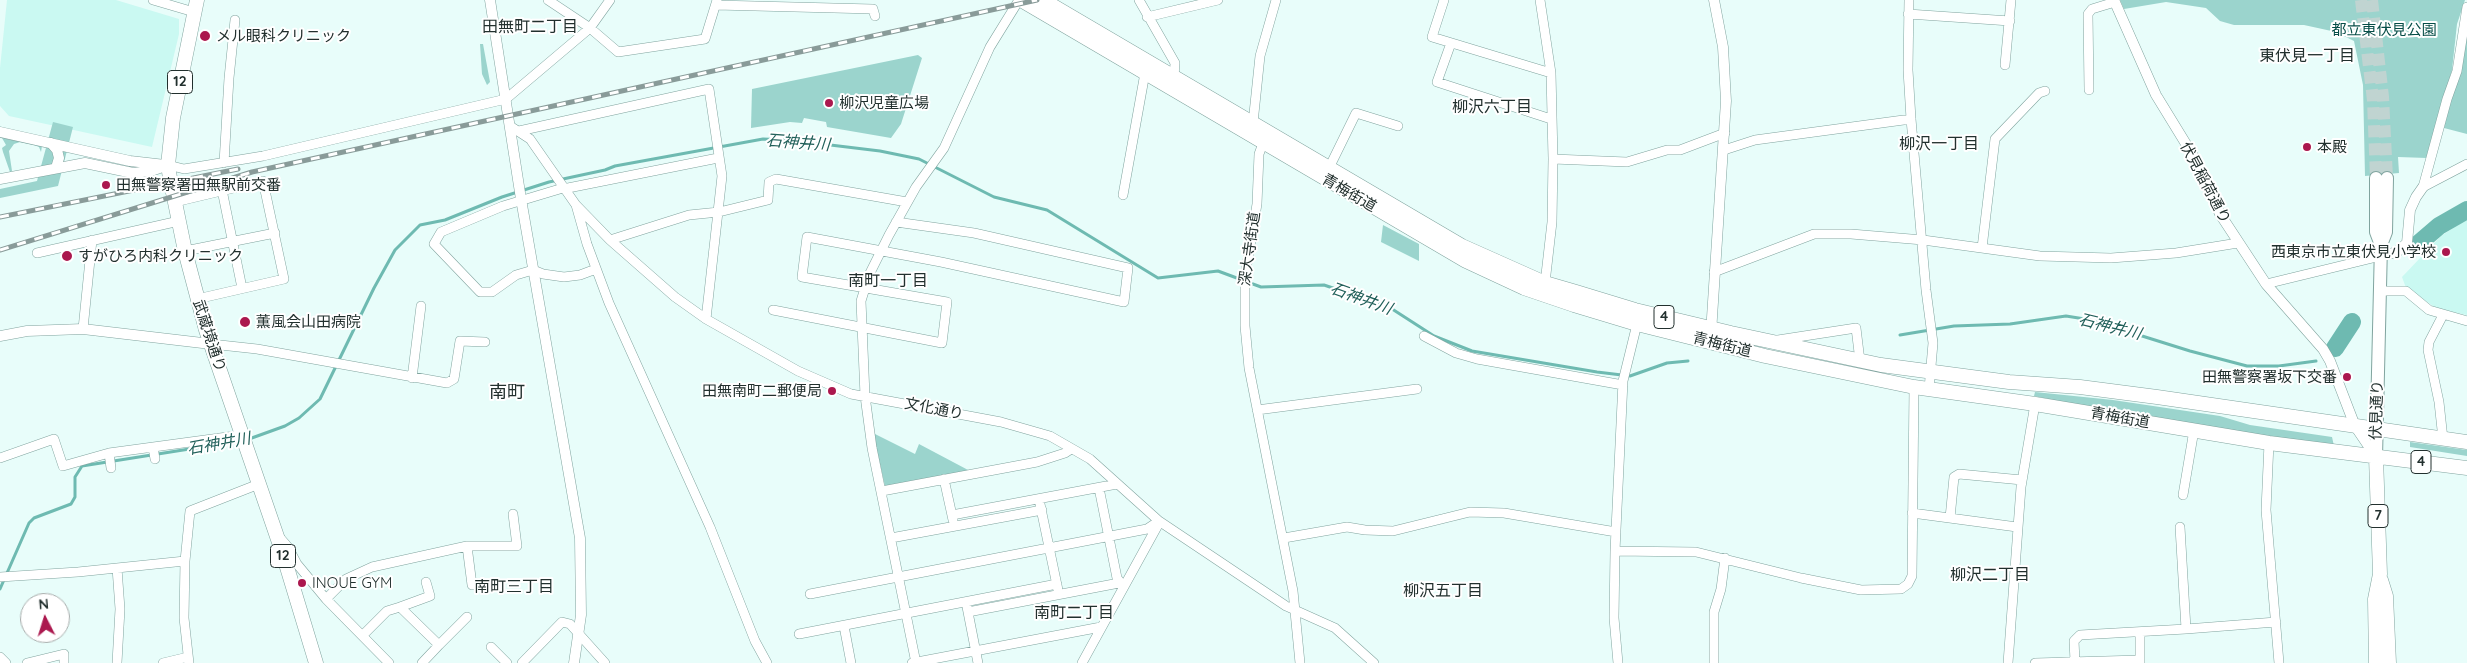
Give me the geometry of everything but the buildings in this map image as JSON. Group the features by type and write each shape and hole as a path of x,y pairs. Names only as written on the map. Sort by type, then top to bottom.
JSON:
{"main road":[{"name":"青梅街道","path":"1020,0 1145,73 1329,168 1470,250 1545,283 1635,310 1774,358 1914,387 2035,404 2269,442 2467,468"},
{"name":"青梅街道","path":"1043,0 1253,123 1266,137 1490,272 1566,302 1637,324 1859,355 1931,372 2042,386 2080,387 2467,442"},
{"name":"武蔵境通り","path":"195,6 173,118 168,165 185,251 197,299 276,534 316,663"},
{"name":"伏見通り","path":"2376,663 2375,599 2380,574 2376,457 2383,255 2386,232 2381,178"},
{"name":"伏見通り","path":"2380,574 2386,596 2389,663"}],"street":[{"path":"153,0 195,6"},
{"path":"490,0 506,99 514,129 521,200 580,538 582,589 574,663"},
{"path":"548,0 590,28 618,52 705,39 717,3 873,9 875,16"},
{"path":"1,131 130,161 168,165 184,169 224,163 506,99 590,28 610,0"},
{"path":"1020,0 990,47 944,148 907,202 880,252 865,288 861,301 865,396 872,448 915,663 1101,627"},
{"path":"1139,0 1175,62 1174,76"},
{"path":"1148,17 1218,0"},
{"path":"1253,123 1260,56 1276,0"},
{"path":"1444,0 1432,37 1551,73"},
{"path":"1540,0 1551,73 1553,159 1552,222 1545,283"},
{"path":"1710,335 1726,101 1723,47 1714,0"},
{"path":"1909,0 1908,70 1911,118 1932,336 1929,389"},
{"path":"2005,65 2011,0"},
{"path":"2089,90 2088,14 2092,9 2114,1"},
{"name":"伏見稲荷通り","path":"2114,1 2156,94 2194,157 2220,214 2266,284 2322,349 2330,361 2355,426"},
{"path":"2266,284 2404,248 2408,240 2410,210 2423,187 2447,99 2457,71 2467,7"},
{"path":"1908,14 2010,21"},
{"path":"224,163 228,78 235,20"},
{"path":"1451,43 1437,82 1551,119"},
{"path":"1123,196 1145,73"},
{"path":"514,129 708,89 722,176 706,319"},
{"path":"1982,248 1995,139 2039,93 2045,91"},
{"path":"1329,168 1356,113 1398,126"},
{"path":"1724,150 1756,140 1911,118"},
{"name":"文化通り","path":"514,129 530,139 576,205 610,240 675,297 706,319 798,371 851,394 1001,422 1050,436 1090,460 1159,522 1268,595 1295,610 1335,628 1374,663"},
{"path":"1553,159 1627,162 1667,150 1680,150 1724,133"},
{"name":"深大寺街道","path":"1266,137 1259,154 1257,204 1244,280 1249,368 1284,538"},
{"path":"51,143 57,150 59,158 56,168"},
{"path":"596,269 580,275 564,277 543,274 533,270 516,275 492,292 480,292 434,244 441,232 503,206 562,187 718,158"},
{"path":"0,179 85,163 133,174 151,171 168,165"},
{"path":"2423,187 2467,164"},
{"path":"610,240 689,214 719,212 768,200 769,182 776,179 907,202"},
{"path":"175,202 263,181 284,279 197,299"},
{"path":"222,190 242,288"},
{"path":"576,205 609,303 729,571 755,642 767,663"},
{"path":"36,253 179,221"},
{"path":"773,310 942,343 947,302 802,277 808,237 941,262 1124,302 1128,268 974,233 896,222"},
{"path":"185,251 274,233"},
{"path":"1714,272 1814,234 1851,234 1923,240 2010,254 2111,258 2176,253 2238,243"},
{"path":"83,329 92,240"},
{"path":"2383,295 2406,291 2429,310 2467,321"},
{"path":"412,378 421,306"},
{"path":"2443,315 2429,342 2428,350 2440,407 2443,438"},
{"path":"1618,663 1614,618 1615,550 1623,383 1637,324"},
{"path":"1768,341 1856,328 1859,355"},
{"path":"0,336 27,331 83,329 257,349 347,367 412,378 451,382 454,380 460,341 485,342"},
{"path":"1424,336 1456,353 1477,359 1623,383"},
{"path":"1615,550 1696,552 1801,578 1861,590 1901,589 1908,584 1912,576 1914,387"},
{"path":"1257,410 1416,389"},
{"path":"2008,663 2017,527 2022,480 2035,404"},
{"path":"2355,426 2376,457"},
{"path":"2183,495 2194,430"},
{"path":"0,458 54,439 62,466 109,454 153,447 244,441"},
{"path":"2269,442 2266,510 2279,663"},
{"path":"153,447 155,459"},
{"path":"882,491 1037,462 1065,453 1071,449"},
{"path":"109,454 112,468"},
{"path":"1950,518 1954,478 1959,474 2022,480"},
{"path":"944,479 954,526"},
{"path":"163,663 188,660 184,618 185,561 190,511 259,484"},
{"path":"952,515 1117,484"},
{"path":"1099,488 1121,584"},
{"path":"1039,499 1059,595"},
{"path":"891,538 1042,510"},
{"path":"1300,663 1295,610 1284,538 1347,527 1393,531 1470,512 1512,514 1616,532"},
{"path":"1912,513 2017,527"},
{"path":"326,598 346,579 372,567 467,546 517,546 513,514"},
{"path":"810,594 1147,529 1159,522"},
{"path":"1082,663 1121,584 1159,522"},
{"path":"2180,527 2186,629"},
{"path":"276,534 326,598 389,663"},
{"path":"467,546 472,584"},
{"path":"1714,663 1714,612 1721,589 1725,558"},
{"path":"0,577 185,561"},
{"path":"117,568 120,609 118,663"},
{"path":"362,635 387,611 430,596 426,582"},
{"path":"799,634 906,615 1057,584"},
{"path":"968,612 1121,584"},
{"path":"966,602 978,663"},
{"path":"400,607 439,645"},
{"path":"422,663 466,617"},
{"path":"522,663 562,622 570,624 605,663"},
{"path":"2075,661 2074,641 2080,635 2276,622"},
{"path":"844,626 851,663"},
{"path":"2035,663 2140,661 2140,632"},
{"path":"491,647 507,663"},
{"path":"26,663 64,654 64,663"},
{"path":"0,657 6,663"}],"shaded area":[{"path":"7,0 116,0 179,19 179,34 152,147 9,116 0,106 0,68"},
{"name":"西東京市立東伏見小学校","path":"2467,219 2467,315 2438,309 2406,288 2402,277 2441,236"}],"green space":[{"name":"都立東伏見公園","path":"2120,0 2465,0 2457,24 2452,70 2427,158 2398,157 2399,173 2365,176 2363,85 2354,41 2336,32 2304,25 2234,25 2220,21 2206,8 2166,2 2124,9"},
{"path":"2467,30 2467,134 2444,128 2451,98 2461,73"},
{"path":"480,44 483,44 490,82 487,85 482,74"},
{"name":"柳沢児童広場","path":"918,55 922,58 901,124 891,138 827,127 826,122 804,118 802,123 790,122 751,128 752,89"},
{"path":"53,122 73,127 58,186 0,198 0,189 37,181"},
{"path":"2,138 42,146 41,152 39,147 34,145 20,142 14,144 9,151 12,171 10,172 2,148 6,145"},
{"path":"1383,225 1419,244 1419,261 1381,242"},
{"path":"2035,392 2113,400 2220,416 2250,425 2332,437 2334,446 2110,412 2034,396"},
{"path":"873,433 915,454 919,444 970,471 885,486"},
{"path":"2410,442 2467,450 2467,456 2410,447"}],"waterway":[{"name":"石神井川","path":"249,439 285,426 299,418 320,399 374,288 395,250 420,225 445,220 502,197 549,182 605,170 615,166 763,139 789,140 880,151 919,159 994,197 1047,210 1158,278 1218,271 1261,287 1324,285 1389,307 1434,336 1472,351 1597,372 1630,376 1667,363 1688,361"},
{"name":"石神井川","path":"2418,244 2439,226 2467,210"},
{"name":"石神井川","path":"1900,335 1954,326 2010,324 2066,316 2091,320 2190,351 2247,366 2279,366 2316,361"},
{"name":"石神井川","path":"2335,348 2352,322"},
{"name":"石神井川","path":"0,589 29,523 34,518 71,504 75,497 75,477 82,466 240,441"}],"tunnel":[{"path":"2361,0 2373,100 2376,178"},
{"path":"2372,0 2383,97 2387,178"}],"railway":[{"path":"0,250 252,172 1037,0"},
{"path":"0,217 238,169"}],"place":[{"name":"メル眼科クリニック","path":"205,36"},
{"name":"柳沢児童広場","path":"829,103"},
{"name":"本殿","path":"2307,147"},
{"name":"田無警察署田無駅前交番","path":"106,185"},
{"name":"西東京市立東伏見小学校","path":"2446,252"},
{"name":"すがひろ内科クリニック","path":"67,256"},
{"name":"薫風会山田病院","path":"245,322"},
{"name":"田無警察署坂下交番","path":"2347,377"},
{"name":"田無南町二郵便局","path":"832,391"},
{"name":"INOUE GYM","path":"302,583"}],"district":[{"name":"田無町二丁目","path":"530,27"},
{"name":"東伏見一丁目","path":"2307,56"},
{"name":"柳沢六丁目","path":"1492,107"},
{"name":"柳沢一丁目","path":"1939,144"},
{"name":"南町一丁目","path":"888,281"},
{"name":"南町","path":"507,393"},
{"name":"柳沢二丁目","path":"1990,575"},
{"name":"南町三丁目","path":"514,587"},
{"name":"柳沢五丁目","path":"1443,591"},
{"name":"南町二丁目","path":"1074,613"}]}
